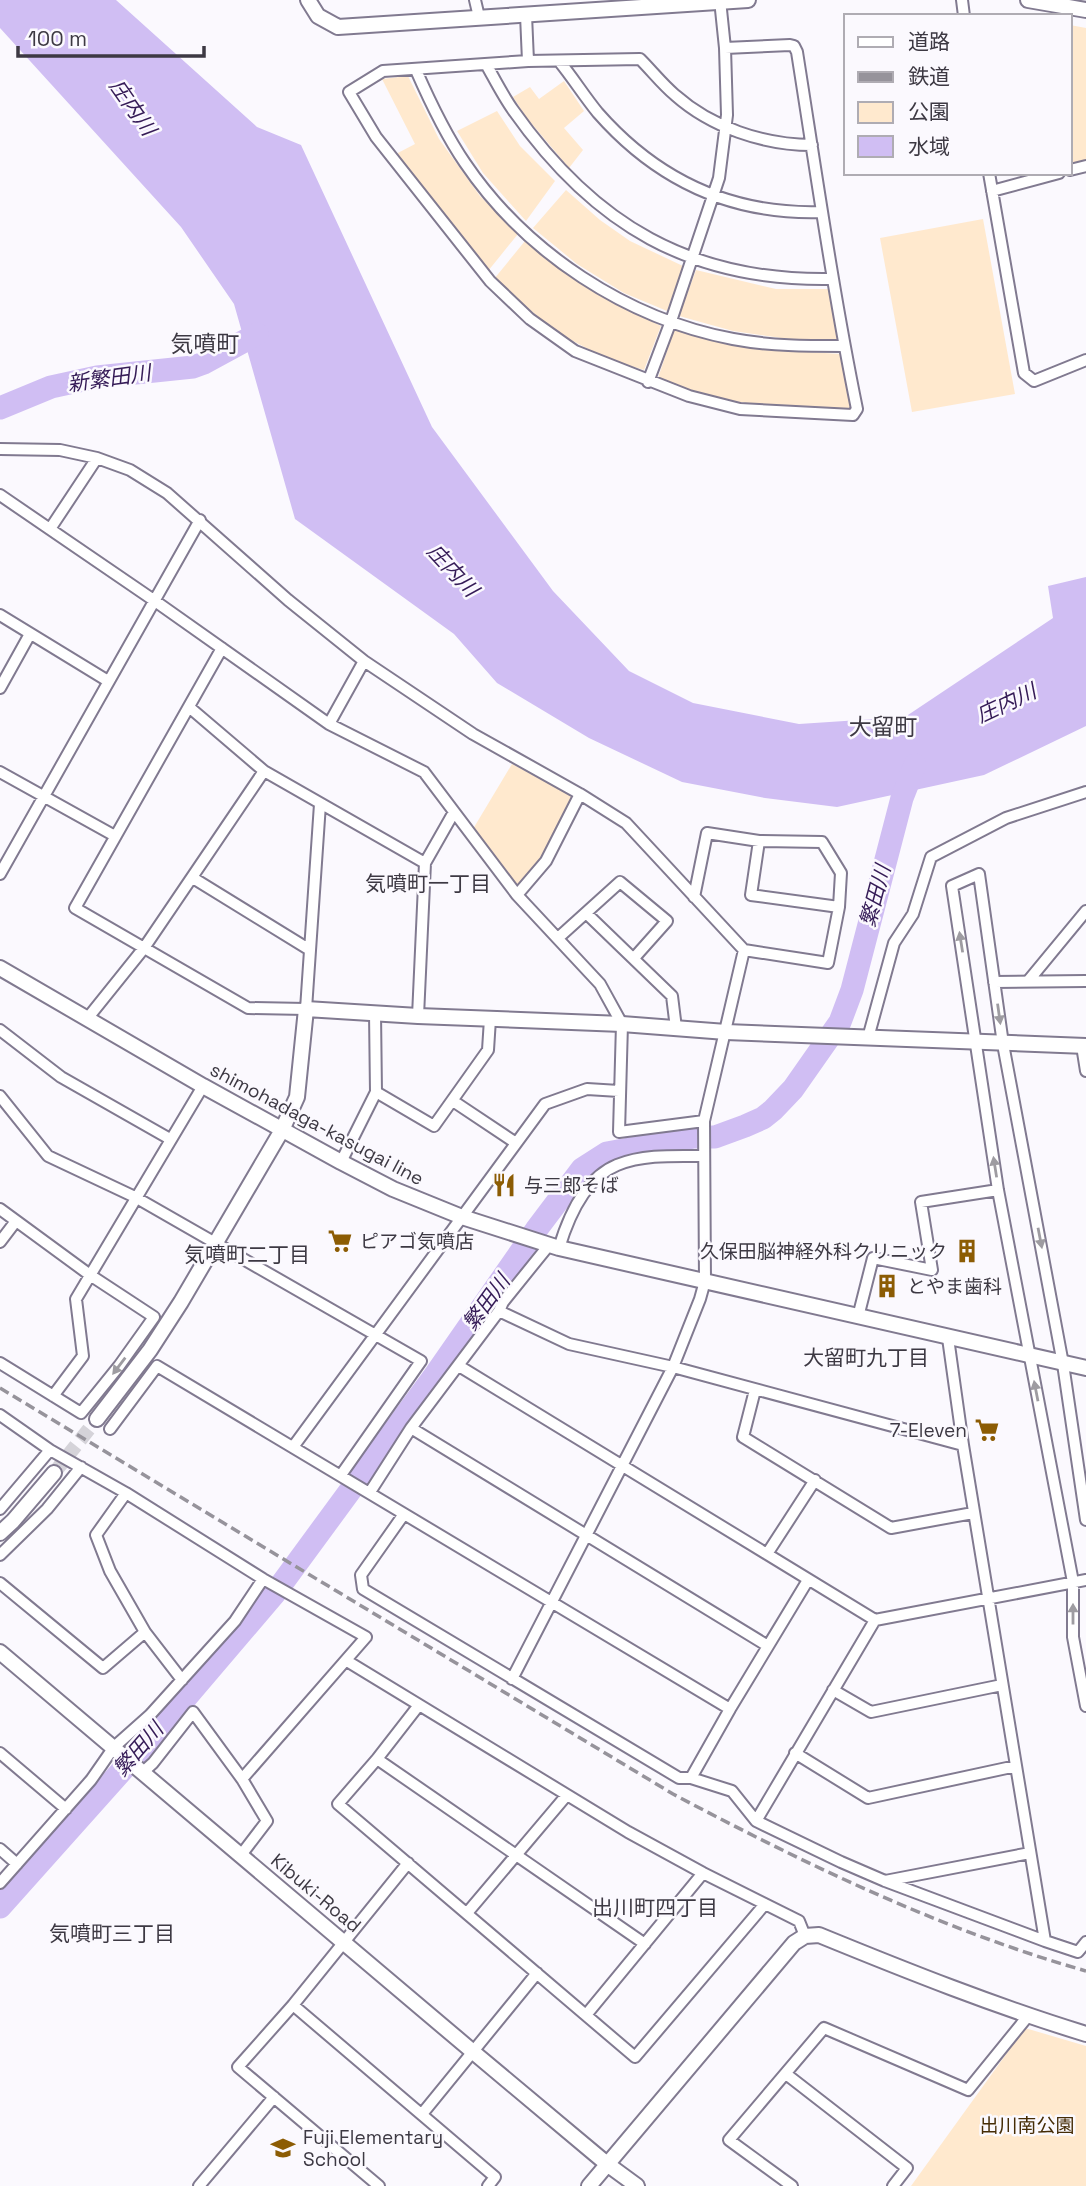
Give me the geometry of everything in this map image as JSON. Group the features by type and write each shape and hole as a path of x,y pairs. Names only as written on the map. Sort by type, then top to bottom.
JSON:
{"street":[{"path":"307,0 318,16 338,27 748,0"},
{"path":"475,0 479,17"},
{"path":"649,382 719,178 727,115 720,0"},
{"path":"1028,0 1084,7"},
{"path":"526,15 528,61"},
{"path":"725,48 794,47 812,145 844,346 857,409 853,415 740,409 649,382 575,351 530,320 489,281 376,137 349,92 383,71 528,61 640,59 675,96 707,118 771,141 812,145"},
{"path":"559,61 597,111 625,140 681,181 746,206 794,213 822,212"},
{"path":"486,64 512,108 565,175 595,202 629,226 662,246 691,258 750,274 794,279 833,279"},
{"path":"416,70 437,117 466,164 503,210 538,244 573,272 615,298 671,321 732,339 780,345 844,346"},
{"path":"989,175 1024,373 1034,381 1086,360"},
{"path":"992,191 1052,175"},
{"path":"0,450 60,450 97,458 130,470 167,493 201,520 288,600 364,661 473,734 626,823 694,897 744,950 828,963 839,907 841,873 822,842 759,841 707,833 694,897"},
{"path":"50,529 97,458"},
{"path":"0,495 328,723 424,772 517,895 600,984 622,1024 619,1132 704,1122"},
{"path":"0,874 201,520"},
{"path":"0,615 108,681"},
{"path":"0,688 30,634"},
{"path":"222,648 75,908 248,1009 306,1009 622,1024 726,1032 1084,1046 1086,1071"},
{"path":"328,723 364,661"},
{"path":"189,707 264,771 425,863"},
{"path":"87,1018 144,948 264,771"},
{"path":"0,772 115,836"},
{"path":"868,1038 894,943 913,914 931,857 1006,818 1086,792"},
{"path":"517,895 546,861 580,794"},
{"path":"97,1419 150,1350 217,1244 298,1097 320,804"},
{"path":"418,1016 425,863 454,812"},
{"path":"759,841 751,895 839,907"},
{"path":"1086,1520 1063,1364 1003,1044 979,874 952,886 998,1190 1073,1582 1073,1637 1086,1706"},
{"path":"193,878 310,950"},
{"path":"558,938 620,882 667,921 634,958"},
{"path":"1030,980 1086,911"},
{"path":"586,913 672,996 676,1028"},
{"path":"512,1679 673,1367 700,1299 705,1281 704,1122 744,950"},
{"name":"shimohadaga-kasugai line","path":"0,968 203,1086 341,1162 393,1189 462,1217 552,1246 1086,1368"},
{"path":"994,982 1086,981"},
{"path":"341,1162 376,1092 375,1013"},
{"path":"376,1092 433,1126 488,1050 490,1019"},
{"path":"0,1030 61,1077 170,1139"},
{"path":"53,1396 83,1356 76,1299 203,1086"},
{"path":"293,1447 545,1104 587,1089 619,1091"},
{"path":"0,1096 48,1156 135,1197 421,1361 341,1475"},
{"path":"453,1101 516,1143"},
{"path":"369,1492 411,1428 459,1366 503,1302 552,1246 592,1182 616,1165 658,1156 704,1156"},
{"path":"858,1317 873,1258 932,1270 921,1202 998,1190"},
{"path":"0,1209 90,1275 154,1317 81,1413 0,1363"},
{"path":"0,1242 16,1221"},
{"path":"499,1311 569,1344 673,1367 963,1445"},
{"path":"948,1338 973,1513 1045,1941"},
{"path":"110,1429 157,1366 730,1709"},
{"path":"459,1366 875,1620 1086,1580"},
{"path":"755,1390 743,1437 891,1528 973,1513"},
{"path":"0,1415 50,1450 126,1493 263,1579 366,1637 242,1779"},
{"path":"411,1428 768,1646"},
{"path":"0,1509 50,1450"},
{"path":"0,1555 47,1509 81,1467"},
{"path":"0,1533 54,1473"},
{"path":"767,1555 815,1480"},
{"path":"126,1493 96,1535 110,1572 145,1632 182,1680"},
{"path":"404,1514 361,1575 363,1589 679,1778 691,1778 732,1791 756,1821 885,1881 1045,1941 1078,1952 1086,1942"},
{"path":"0,1883 91,1780 114,1748 150,1715 235,1621 263,1579"},
{"path":"691,1778 808,1580"},
{"path":"0,1583 103,1668 145,1632"},
{"path":"756,1821 875,1620"},
{"name":"Kibuki-Road","path":"0,1651 472,2051 637,2186"},
{"path":"346,1661 566,1796 704,1874 799,1921 805,1936"},
{"path":"833,1690 871,1712 1002,1685"},
{"path":"419,1705 338,1804 635,2057 765,1904"},
{"path":"143,1772 193,1712 242,1779 267,1821 241,1855"},
{"path":"0,1753 66,1809"},
{"path":"794,1753 868,1798 1016,1766"},
{"path":"377,1759 645,1944"},
{"path":"467,1913 566,1796"},
{"path":"0,1849 17,1864"},
{"path":"885,1881 1030,1853"},
{"path":"379,2186 238,2067 293,2005 408,1863"},
{"path":"586,2015 704,1874"},
{"path":"589,2186 794,1943 805,1936 819,1935 941,1985 1086,2034"},
{"path":"422,2114 537,1973"},
{"path":"293,2005 495,2178 488,2186"},
{"path":"792,2186 729,2140 824,2028 968,2090 1028,2016"},
{"path":"786,2074 906,2168 893,2186"},
{"path":"199,2186 274,2097"}],"green space":[{"path":"1072,25 1086,28 1086,162 1072,166"},
{"path":"408,76 439,139 480,196 518,234 488,271 394,155 415,144 382,79"},
{"path":"564,81 584,111 564,128 583,150 569,168 526,117 513,97 530,87 539,99"},
{"path":"497,111 520,146 555,181 526,221 483,173 457,131"},
{"path":"566,190 600,220 630,241 683,266 667,311 624,293 577,264 533,228"},
{"path":"983,219 1015,394 912,412 880,238"},
{"path":"525,241 590,290 661,326 644,370 607,359 556,332 494,279"},
{"path":"696,270 776,289 831,289 840,339 788,339 733,331 679,316"},
{"path":"674,330 756,349 841,354 851,409 803,411 705,397 658,378"},
{"path":"512,764 570,795 573,800 548,855 522,885 516,885 473,829"},
{"name":"出川南公園","path":"1025,2028 1086,2046 1086,2186 911,2186"}],"water":[{"name":"庄内川","path":"0,0 116,0 257,127 301,145 432,427 553,591 629,671 693,703 799,724 905,717 1053,618 1048,586 1086,577 1086,726 984,775 837,807 765,798 682,782 589,738 497,683 454,634 295,519 234,304 181,227 0,28"}],"waterway":[{"name":"新繁田川","path":"0,408 51,387 97,377 193,367 257,334"},
{"name":"繁田川","path":"0,1907 160,1728 275,1593 582,1169 607,1153 694,1137 715,1137 745,1126 763,1118 793,1089 840,1022 852,990 902,798 915,765"}],"tunnel":[{"path":"54,1473 97,1419"}],"railway":[{"path":"0,1388 673,1794 875,1893 979,1936 1086,1971"}],"place":[{"name":"与三郎そば","path":"504,1185"},
{"name":"ピアゴ気噴店","path":"340,1241"},
{"name":"久保田脳神経外科クリニック","path":"967,1251"},
{"name":"とやま歯科","path":"887,1286"},
{"name":"7-Eleven","path":"987,1430"},
{"name":"Fuji Elementary School","path":"283,2148"}],"district":[{"name":"気噴町","path":"205,344"},
{"name":"大留町","path":"883,727"},
{"name":"気噴町一丁目","path":"428,883"},
{"name":"気噴町二丁目","path":"247,1254"},
{"name":"大留町九丁目","path":"866,1357"},
{"name":"出川町四丁目","path":"655,1907"},
{"name":"気噴町三丁目","path":"112,1933"}]}
